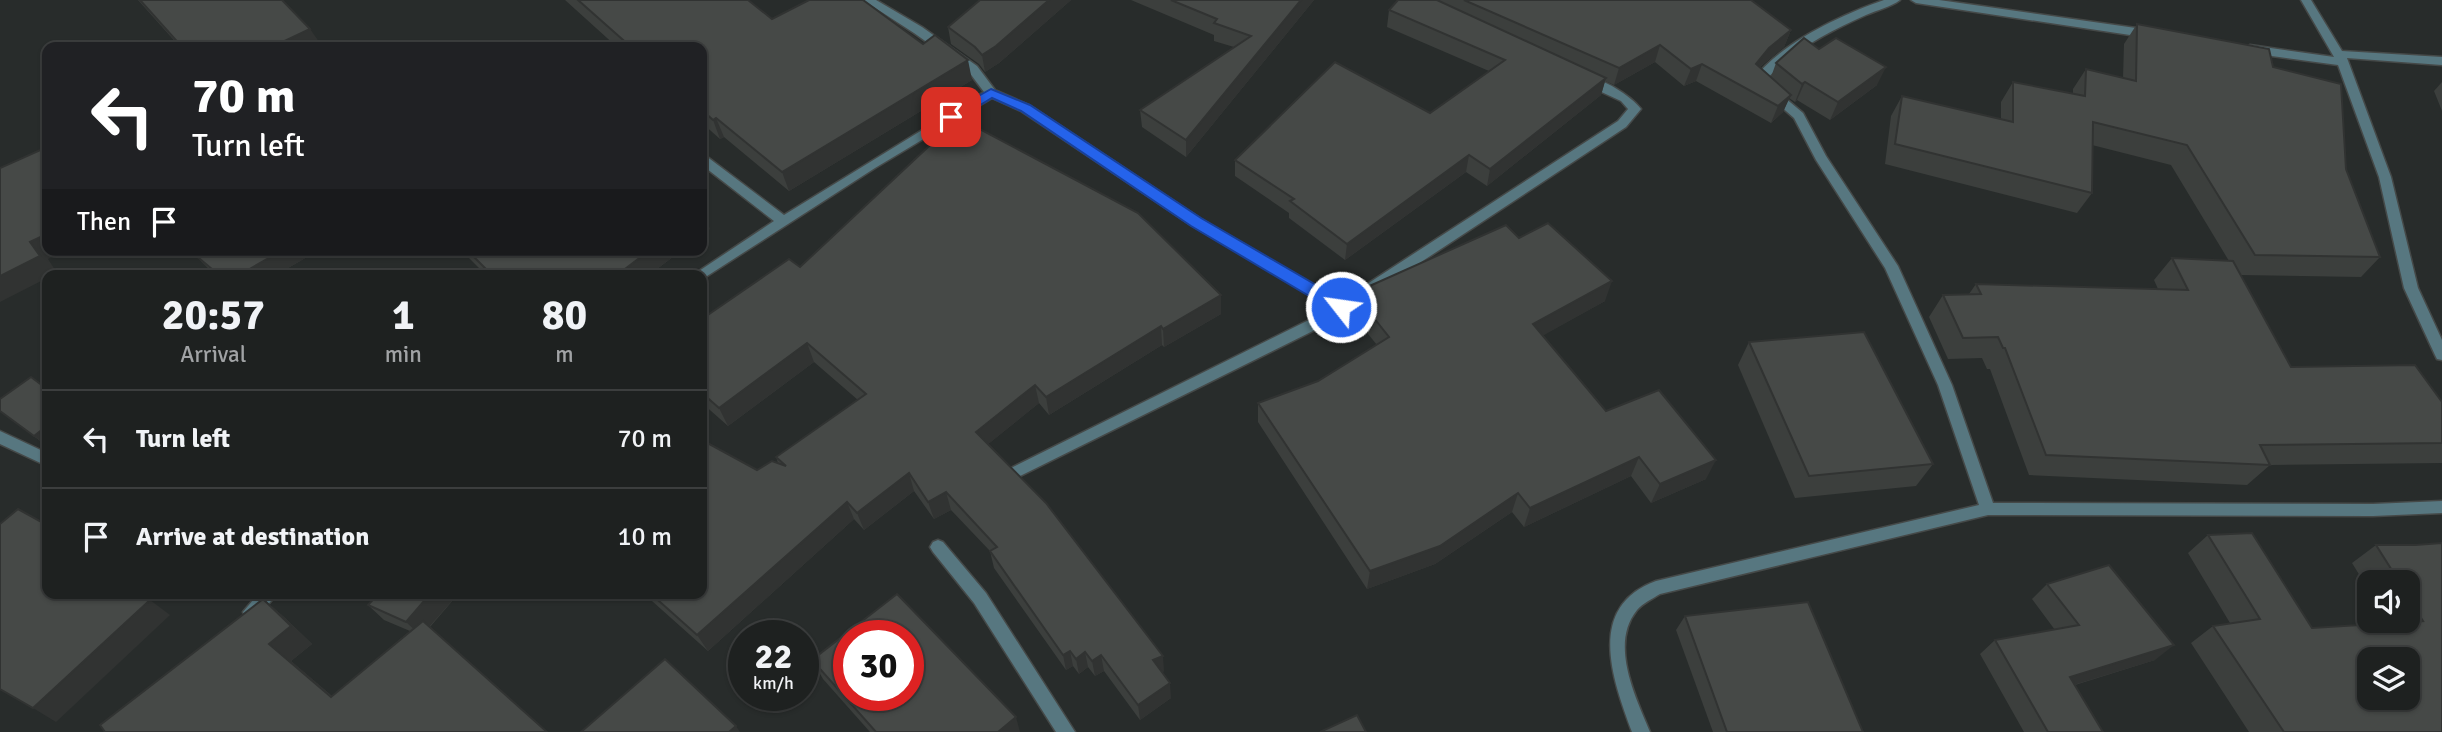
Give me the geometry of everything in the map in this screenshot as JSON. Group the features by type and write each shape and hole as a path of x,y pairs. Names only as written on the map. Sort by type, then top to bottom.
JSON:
{"street":[{"path":"868,0 918,30 973,69 991,93 1025,108 1196,222 1341,307"},
{"path":"1895,0 1839,23 1766,68 1758,81 1799,116 1820,158 1891,266 1945,386 1988,509"},
{"path":"1916,0 2164,36"},
{"path":"2306,0 2340,58 2385,177 2411,288 2442,355"},
{"path":"2232,46 2340,58 2442,61"},
{"path":"1014,473 1322,320 1622,124 1634,109 1626,98 1575,75"},
{"path":"707,270 991,93"},
{"path":"707,163 783,221"},
{"path":"0,436 42,457"},
{"path":"1641,732 1621,678 1617,628 1631,605 1657,588 1988,509 2373,510 2442,507"},
{"path":"938,547 980,597 1066,732"},
{"path":"238,624 264,599"}],"building":[{"path":"140,0 282,0 310,29 283,42 178,42"},
{"path":"578,0 748,0 772,19 809,0 863,0 923,44 935,35 968,60 782,172 716,118 713,120 707,115 707,42 625,42"},
{"path":"980,0 1049,0 982,55 948,27"},
{"path":"1171,0 1301,0 1186,140 1140,110 1251,36 1214,23 1217,19"},
{"path":"1398,0 1437,0 1606,78 1490,169 1469,155 1347,244 1290,201 1294,199 1235,160 1335,62 1430,113 1505,60 1389,10"},
{"path":"1464,0 1751,0 1791,30 1769,48 1756,64 1791,95 1778,106 1702,64 1691,69 1660,45 1619,68"},
{"path":"2137,24 2269,49 2273,67 2341,84 2346,169 2380,257 2255,255 2187,145 2093,122 2092,193 1895,144 1902,96 2013,122 2013,82 2085,96 2086,69 2136,81"},
{"path":"1804,38 1819,49 1836,38 1886,67 1838,102 1805,82 1802,84 1776,63"},
{"path":"959,118 1138,213 1221,295 1163,329 1161,326 1046,397 1035,385 976,432 1046,503 1163,656 1153,660 1170,683 1138,705 1101,655 1092,661 1085,652 1076,659 1070,651 1063,655 990,551 997,547 946,492 928,502 909,473 857,513 847,502 697,635 657,599 707,599 707,443 757,470 772,461 786,466 776,457 866,394 807,343 719,408 707,397 707,316 789,259 800,267"},
{"path":"42,149 42,236 30,242 40,256 0,276 0,168"},
{"path":"1548,223 1612,281 1533,324 1606,411 1659,390 1716,460 1660,484 1639,457 1530,508 1518,493 1440,546 1370,571 1258,403 1318,381 1389,337 1354,293 1506,225 1519,238"},
{"path":"196,256 272,256 248,270 213,270"},
{"path":"473,256 642,256 624,270 487,270"},
{"path":"2172,258 2233,261 2291,367 2415,365 2442,402 2442,443 2260,445 2270,465 2046,455 2005,348 1998,337 1963,338 1943,295 1981,294 1976,284 2188,290"},
{"path":"1864,332 1933,464 1809,476 1749,342"},
{"path":"31,377 42,385 42,430 34,436 0,411 0,399"},
{"path":"18,509 42,522 42,599 150,600 33,708 0,689 0,524"},
{"path":"2252,533 2312,628 2357,625 2357,633 2420,633 2420,621 2423,621 2420,616 2420,570 2392,570 2376,545 2442,543 2442,732 2284,732 2213,626 2260,619 2208,535"},
{"path":"2109,565 2174,645 2070,677 2103,732 2048,732 1995,640 2079,625 2047,584"},
{"path":"897,594 922,620 864,620"},
{"path":"263,599 291,626 269,644 331,697 423,621 547,732 105,732 100,725"},
{"path":"374,599 426,599 406,622 368,605"},
{"path":"1808,602 1863,732 1727,732 1685,616"},
{"path":"924,622 1016,717 998,732 876,732 857,711 924,711"},
{"path":"833,644 833,684 819,668 819,655"},
{"path":"665,659 736,726 729,732 581,732"},
{"path":"1357,715 1366,732 1320,732"}],"route":[{"path":"951,117 991,93 1025,108 1196,222 1341,307"}]}
